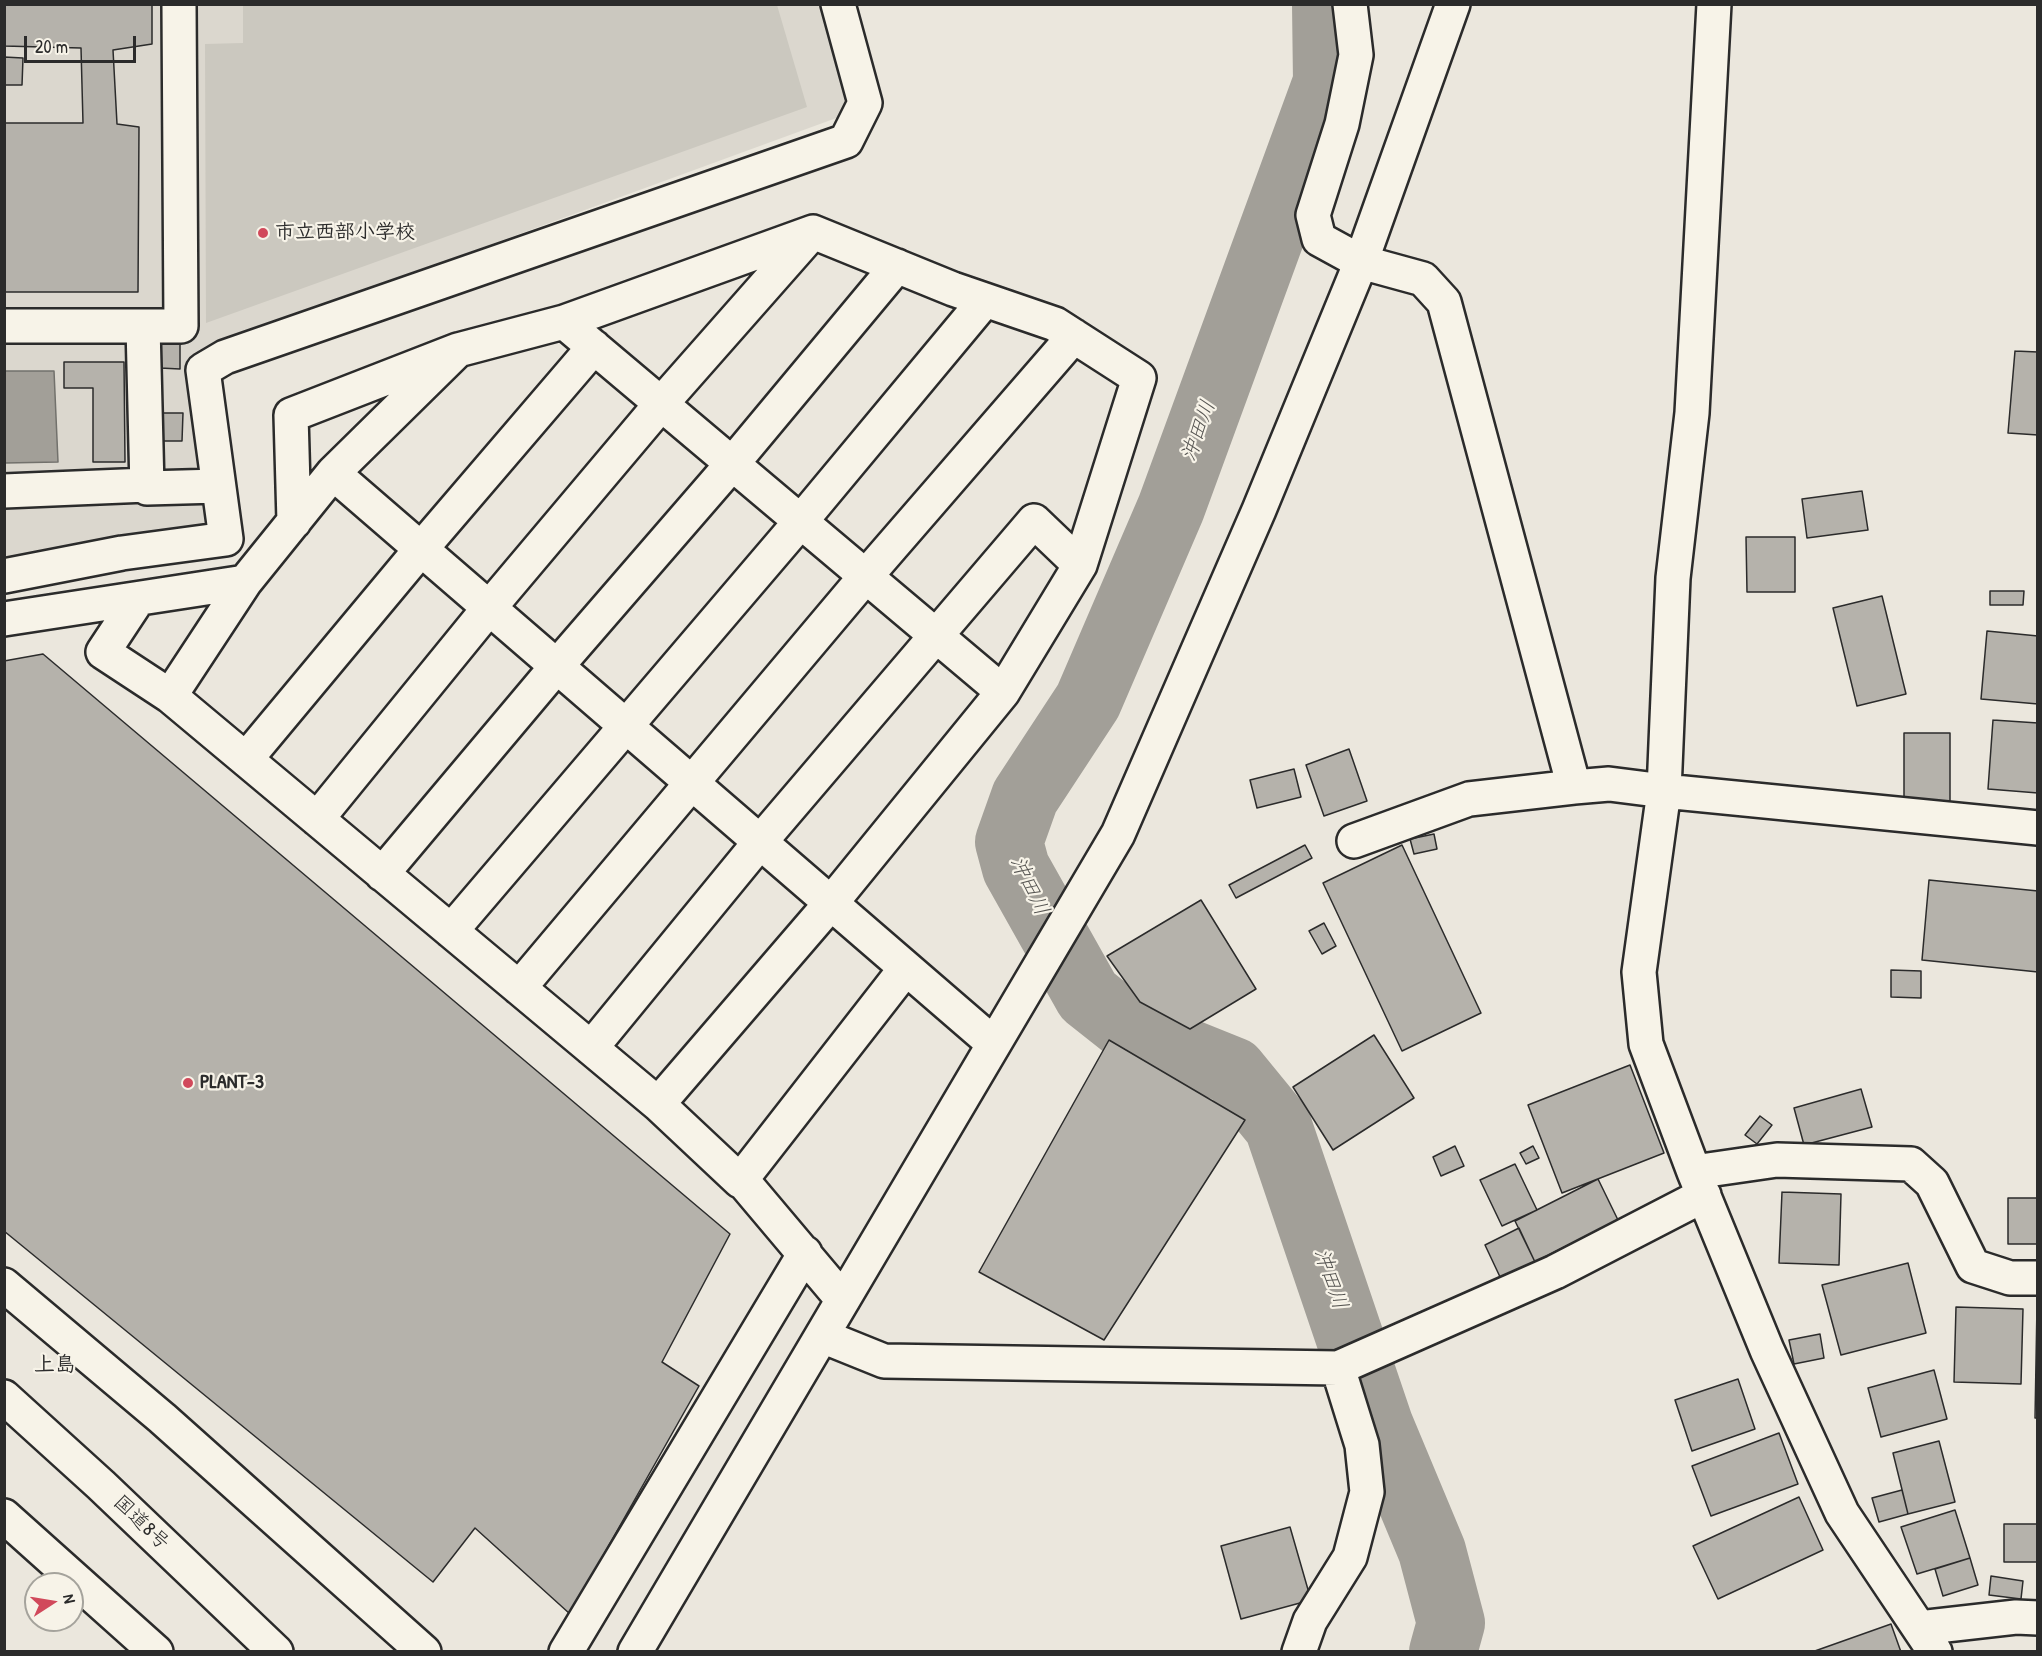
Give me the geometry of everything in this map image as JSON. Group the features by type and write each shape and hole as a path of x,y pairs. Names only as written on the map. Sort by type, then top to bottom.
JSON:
{"main road":[{"path":"4,326 181,326 179,4"},
{"path":"4,576 122,553 226,539 203,370 225,357 846,141 865,103 838,4"},
{"path":"1350,4 1356,55 1342,124 1313,215 1319,239 1361,262 1424,279 1444,302 1574,787"},
{"path":"635,1652 1118,834 1259,510 1361,262 1453,4"},
{"path":"1714,4 1692,413 1673,578 1664,792 1639,972 1646,1044 1699,1183 1767,1350 1842,1513 1927,1640 2016,1617 2037,1618"},
{"path":"317,819 489,608 661,404 813,232"},
{"path":"294,522 291,415 458,350 564,322 813,232 985,300 1055,324 1139,378 1080,565 1003,692 831,903 658,1104"},
{"path":"382,874 556,666 732,464 897,266"},
{"path":"451,931 801,521 985,300"},
{"path":"564,322 1003,692"},
{"path":"143,326 147,488 218,486"},
{"path":"519,988 866,576 1074,336"},
{"path":"246,759 421,549 594,347"},
{"path":"170,696 245,582 333,473 458,350"},
{"path":"333,473 994,1044"},
{"path":"4,490 147,485"},
{"path":"591,1048 760,842 1034,521 1080,565"},
{"path":"4,619 245,582"},
{"path":"138,599 103,652 170,696 658,1104 741,1179 843,1300"},
{"path":"1354,841 1469,799 1610,784 1664,792 2037,828"},
{"path":"741,1179 906,968"},
{"path":"822,1336 884,1361 1338,1368 1555,1272 1699,1183 1777,1160 1911,1164 1932,1183 1973,1266 2010,1278 2037,1278"},
{"path":"566,1652 805,1253"},
{"path":"4,1285 162,1418 424,1652"},
{"path":"1299,1652 1310,1621 1350,1557 1367,1492 1362,1445 1338,1368"},
{"name":"国道8号","path":"4,1397 101,1485 276,1652"},
{"path":"4,1516 156,1652"}],"shaded area":[{"name":"市立西部小学校","path":"5,5 820,5 850,113 194,353 213,528 5,564"},
{"path":"243,5 777,5 807,107 206,323 205,44 243,43"},
{"path":"5,371 54,371 58,462 5,463"}],"building":[{"path":"4,4 152,4 152,44 113,50 117,124 139,127 138,292 4,292 4,123 83,123 81,48 4,46"},
{"path":"4,57 23,58 22,85 4,85"},
{"path":"161,344 180,344 180,369 160,368"},
{"path":"2015,351 2038,352 2038,435 2008,433"},
{"path":"64,362 124,362 125,462 93,462 93,388 64,388"},
{"path":"161,413 183,413 182,441 161,441"},
{"path":"1862,491 1868,530 1807,538 1802,499"},
{"path":"1746,537 1795,537 1795,592 1747,592"},
{"path":"1990,591 2024,591 2023,605 1990,605"},
{"path":"1882,596 1906,694 1857,706 1833,608"},
{"path":"1987,631 2038,636 2038,704 1981,699"},
{"path":"43,654 730,1234 662,1362 699,1386 570,1614 475,1528 433,1582 4,1231 4,661"},
{"path":"1993,720 2038,723 2038,793 1988,789"},
{"path":"1904,733 1950,733 1950,801 1904,801"},
{"path":"1349,749 1367,801 1324,816 1306,765"},
{"path":"1294,769 1301,797 1257,808 1250,780"},
{"path":"1434,834 1437,849 1414,854 1410,839"},
{"path":"1305,845 1312,858 1236,898 1229,885"},
{"path":"1402,845 1481,1013 1402,1051 1323,883"},
{"path":"1929,880 2038,891 2038,972 1922,960"},
{"path":"1201,900 1256,989 1190,1029 1140,1002 1107,956"},
{"path":"1324,923 1336,946 1322,954 1309,931"},
{"path":"1891,970 1921,971 1921,998 1891,997"},
{"path":"1374,1035 1414,1098 1333,1150 1293,1087"},
{"path":"1109,1040 1245,1120 1104,1340 979,1272"},
{"path":"1630,1065 1664,1153 1562,1193 1528,1105"},
{"path":"1861,1089 1872,1127 1804,1145 1794,1108"},
{"path":"1760,1116 1772,1125 1757,1144 1745,1135"},
{"path":"1455,1146 1464,1166 1441,1176 1433,1157"},
{"path":"1533,1146 1539,1158 1526,1164 1520,1153"},
{"path":"1515,1164 1537,1210 1502,1226 1480,1180"},
{"path":"1598,1179 1618,1220 1535,1262 1515,1221"},
{"path":"1782,1192 1841,1194 1839,1265 1779,1263"},
{"path":"2008,1198 2038,1198 2038,1244 2008,1244"},
{"path":"1519,1228 1535,1262 1501,1279 1485,1245"},
{"path":"1908,1263 1926,1333 1841,1355 1822,1285"},
{"path":"2037,1305 2038,1418 2035,1418"},
{"path":"1956,1307 2023,1309 2021,1384 1954,1382"},
{"path":"1820,1334 1824,1358 1794,1364 1789,1340"},
{"path":"1934,1370 1947,1419 1881,1437 1868,1388"},
{"path":"1738,1379 1755,1429 1692,1451 1675,1400"},
{"path":"1779,1433 1798,1484 1711,1516 1692,1466"},
{"path":"1939,1441 1955,1502 1908,1514 1893,1453"},
{"path":"1902,1490 1908,1514 1879,1522 1872,1498"},
{"path":"1799,1497 1823,1550 1718,1599 1693,1546"},
{"path":"1955,1510 1970,1558 1917,1574 1901,1527"},
{"path":"2004,1524 2038,1524 2038,1562 2004,1562"},
{"path":"1290,1527 1311,1600 1241,1619 1221,1546"},
{"path":"1970,1558 1978,1585 1943,1596 1935,1569"},
{"path":"1991,1576 2023,1581 2021,1599 1989,1595"},
{"path":"1891,1624 1901,1652 1812,1652"}],"waterway":[{"name":"沖田川","path":"1326,4 1327,82 1171,508 1088,701 1025,797 1009,842 1016,868 1088,996 1131,1030 1233,1071 1278,1126 1379,1424 1432,1551 1451,1623 1443,1652"}],"place":[{"name":"市立西部小学校","path":"263,233"},
{"name":"PLANT-3","path":"188,1083"}],"district":[{"name":"上島","path":"55,1365"}]}
